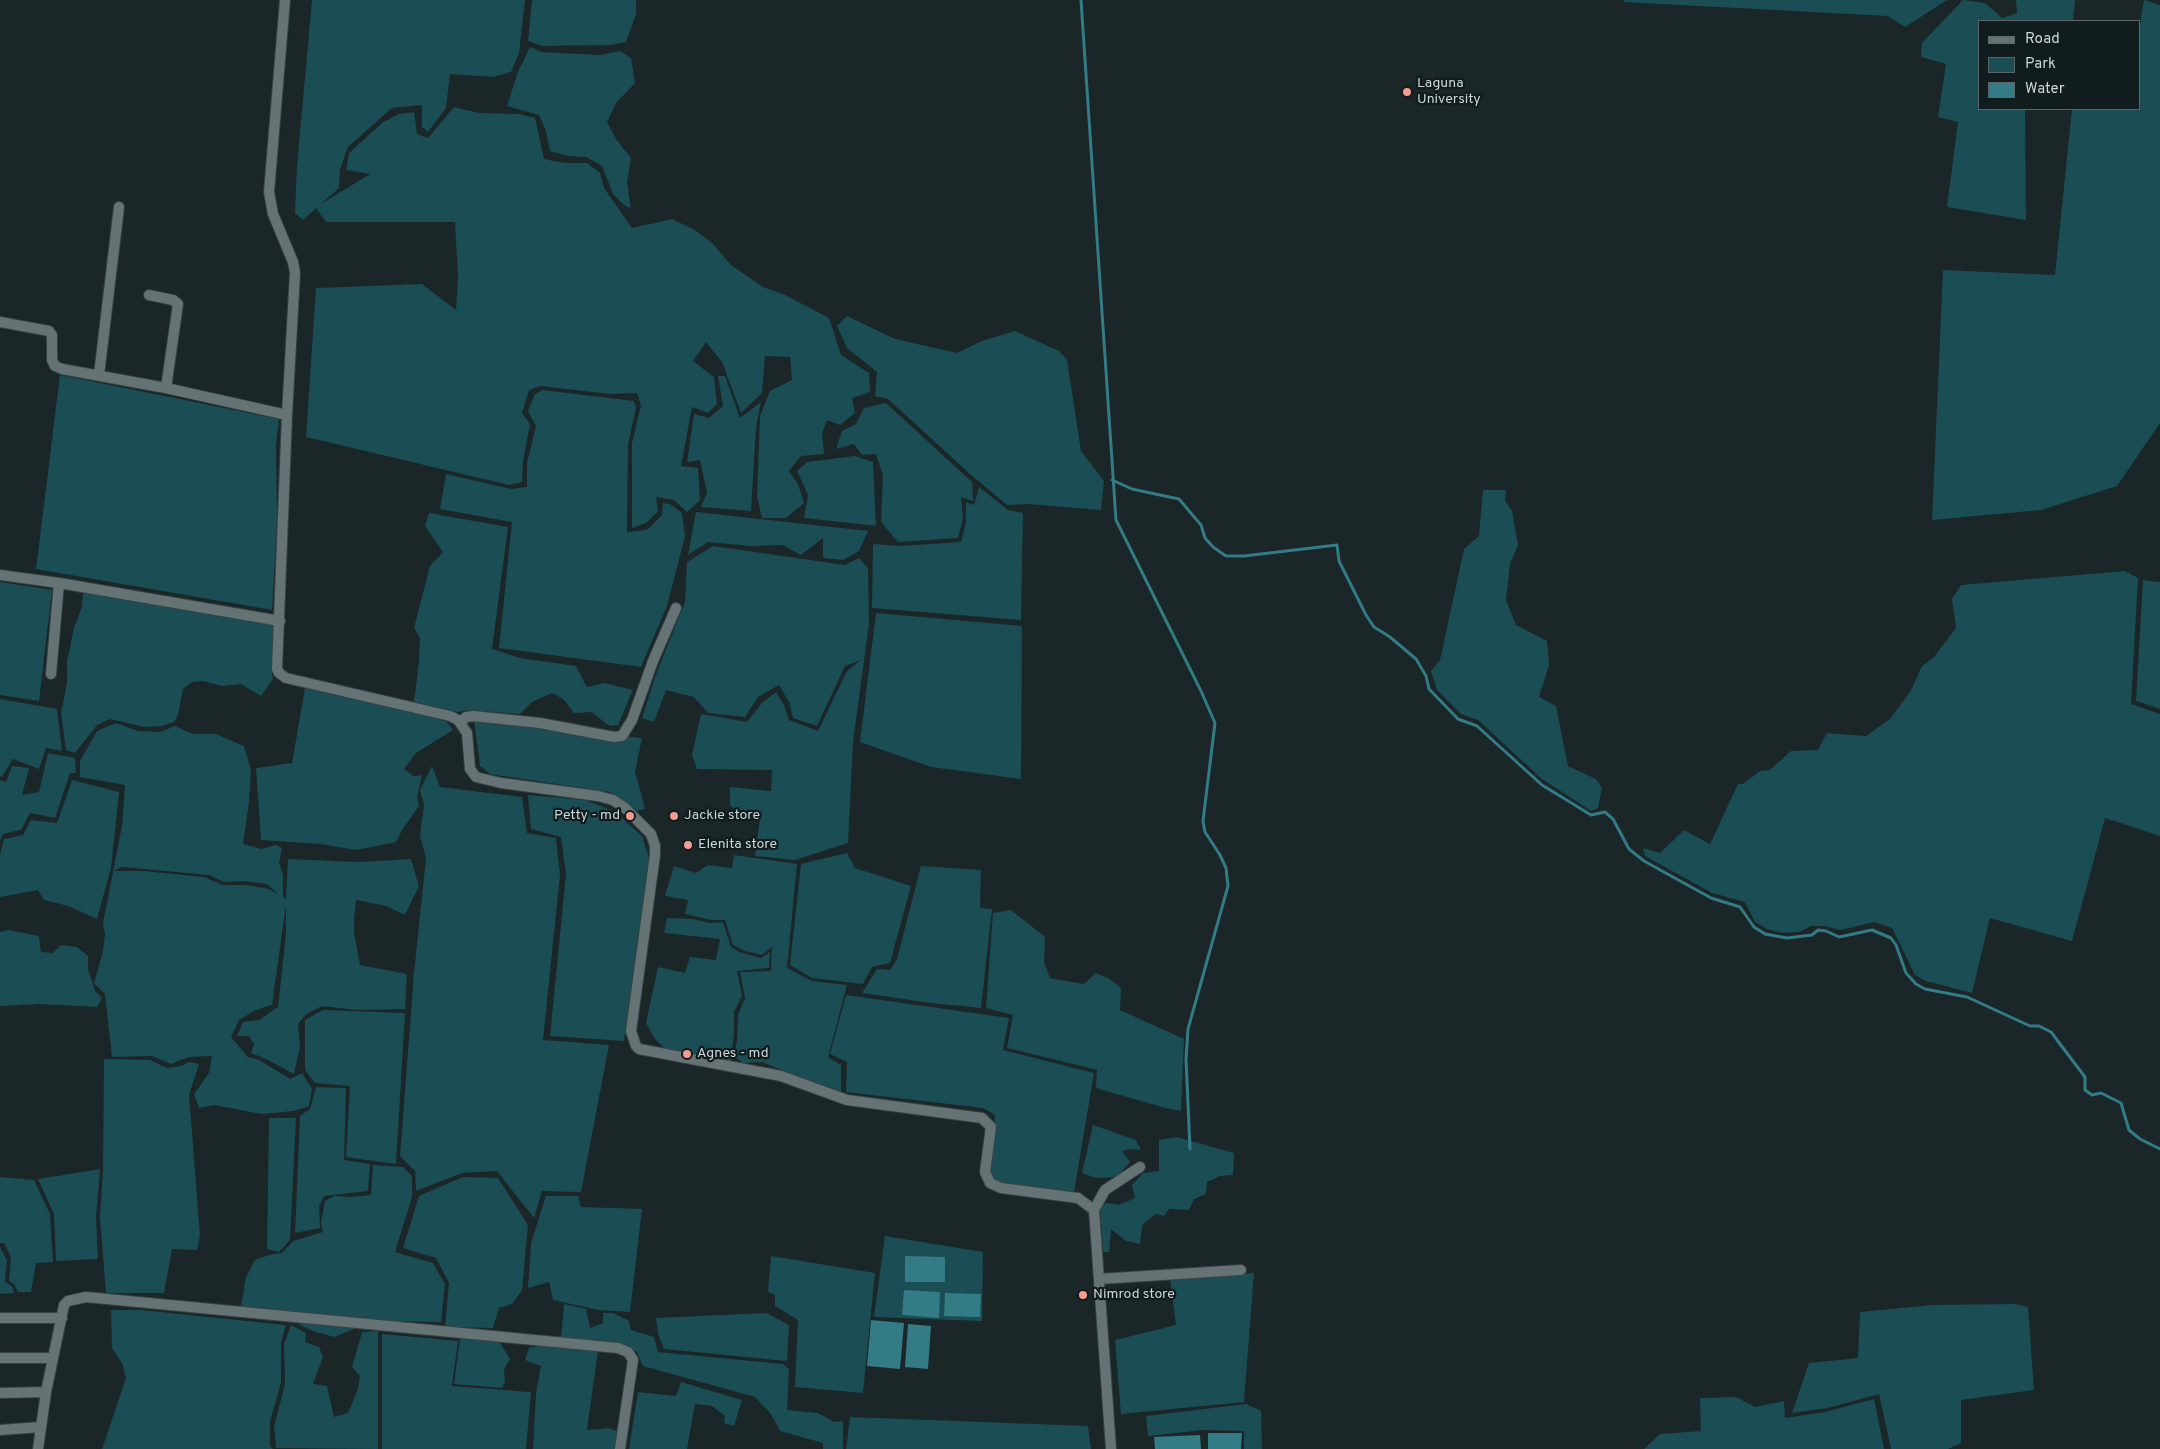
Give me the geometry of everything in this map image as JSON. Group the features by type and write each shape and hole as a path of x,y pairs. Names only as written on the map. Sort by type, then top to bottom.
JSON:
{"street":[{"path":"285,0 270,192 273,214 296,273 287,415 277,669 282,676 450,716 461,722 467,734 470,769 476,777 502,783 613,800 625,808 651,834 655,846 655,854 631,1031 636,1046 639,1049 774,1075 847,1100 982,1118 991,1127 985,1172 990,1183 1001,1188 1078,1198 1094,1210"},
{"path":"99,374 119,207"},
{"path":"149,295 173,300 178,304 166,388"},
{"path":"0,322 49,331 52,335 52,360 55,366 287,415"},
{"path":"0,575 280,620"},
{"path":"51,674 59,583"},
{"path":"461,722 466,717 473,716 540,724 614,738 622,736 632,720 653,662 676,608"},
{"path":"1111,1449 1094,1210 1106,1190 1140,1167"},
{"path":"1100,1279 1241,1270"},
{"path":"38,1449 46,1392 64,1305 68,1300 86,1297 618,1348 628,1352 633,1360 620,1449"},
{"path":"0,1318 62,1318"},
{"path":"0,1358 54,1358"},
{"path":"0,1393 46,1392"},
{"path":"0,1430 41,1428"}],"green space":[{"path":"312,0 525,0 519,53 511,72 493,77 450,74 446,108 428,132 422,127 422,105 392,108 348,147 340,169 339,188 321,204 370,174 346,170 349,153 383,122 399,114 414,112 417,134 428,138 454,107 479,113 519,114 535,118 544,159 564,163 587,163 600,173 604,188 632,228 672,219 695,230 713,244 731,265 763,287 785,295 829,318 841,355 869,373 870,392 852,398 855,413 840,425 827,420 822,433 824,454 801,456 789,471 798,484 804,503 786,518 762,518 757,497 760,416 770,391 792,380 790,357 765,356 762,393 741,413 722,362 706,342 693,361 714,377 717,404 708,413 692,407 681,466 698,468 700,500 687,512 674,500 656,497 658,511 646,523 632,528 632,443 641,405 637,393 610,394 541,386 529,390 522,413 530,424 523,461 522,482 509,485 306,437 316,288 422,284 456,310 458,276 455,222 326,222 316,208 303,220 295,213 297,166"},
{"path":"532,0 636,0 636,14 626,42 610,45 543,46 528,41"},
{"path":"1624,0 1947,0 1905,27 1888,16 1624,2"},
{"path":"1963,0 1985,3 2002,18 2017,13 2016,0 2075,0 2073,20 1978,20 1978,110 2025,110 2026,220 1947,207 1958,122 1938,117 1946,64 1921,57 1922,43"},
{"path":"2144,0 2160,5 2160,423 2117,486 2041,510 1932,520 1943,270 2055,275 2072,110 2140,110 2140,25"},
{"path":"530,47 541,52 601,55 620,51 631,58 635,83 616,103 607,122 616,139 631,158 627,182 631,209 613,194 602,166 586,157 568,156 550,151 546,131 539,115 507,106 518,72"},
{"path":"847,316 895,339 957,353 982,341 1015,331 1059,351 1067,360 1081,451 1104,481 1101,510 1028,504 1007,505 888,399 875,396 877,372 847,348 837,326"},
{"path":"60,375 279,419 276,444 277,522 272,610 36,569"},
{"path":"718,376 725,376 740,418 761,402 756,428 751,511 701,507 707,493 700,460 687,462 694,414 709,418 723,406"},
{"path":"542,390 634,401 636,408 628,444 627,532 647,530 662,515 663,503 670,504 682,513 685,536 667,606 641,667 499,648 512,522 440,509 446,474 511,489 527,487 527,463 536,426 528,411 535,394"},
{"path":"886,403 972,482 973,501 961,497 963,518 958,538 898,542 881,522 883,475 876,454 862,455 854,444 836,449 842,431 856,424 864,408"},
{"path":"855,456 873,462 876,526 804,518 808,495 797,471 807,462"},
{"path":"979,487 1008,510 1023,513 1021,620 872,608 873,544 900,546 961,542 966,522 966,502 974,505"},
{"path":"1483,490 1506,490 1505,501 1512,511 1518,545 1510,564 1506,600 1516,625 1547,641 1549,665 1539,697 1556,706 1568,766 1596,779 1602,788 1598,808 1591,811 1542,779 1478,720 1461,714 1437,690 1431,671 1440,660 1464,549 1479,536"},
{"path":"696,512 868,531 859,551 843,560 823,558 823,538 801,555 783,545 752,546 708,542 688,555"},
{"path":"429,513 508,527 492,649 520,658 576,666 587,687 605,683 633,690 618,725 609,726 592,712 574,713 563,699 552,693 532,702 520,714 468,710 458,712 414,702 420,638 414,628 430,566 443,552 425,526"},
{"path":"713,546 845,565 859,558 868,568 869,624 853,742 848,843 795,860 755,856 760,818 741,816 730,805 730,787 771,791 772,770 697,769 692,755 701,714 747,722 762,703 776,692 784,705 789,720 818,731 847,671 861,660 845,666 817,726 793,718 789,702 779,685 758,697 745,717 708,713 694,697 666,690 654,722 642,718 655,677 685,602 687,562"},
{"path":"2125,571 2138,578 2131,704 2160,714 2160,836 2105,818 2072,941 1990,918 1972,993 1926,981 1915,975 1892,928 1875,922 1840,930 1824,926 1811,926 1799,932 1782,933 1767,929 1755,922 1745,902 1712,893 1645,856 1643,848 1660,853 1684,830 1710,844 1738,784 1743,784 1760,771 1770,770 1791,751 1818,750 1827,733 1866,736 1890,719 1910,692 1922,666 1934,657 1956,628 1952,599 1961,585"},
{"path":"2143,580 2160,582 2160,709 2136,701"},
{"path":"0,582 52,590 39,701 0,695"},
{"path":"83,593 274,623 271,670 273,679 261,696 241,684 222,686 203,681 192,682 183,689 178,715 174,722 162,726 145,727 110,719 97,725 75,753 66,750 61,713 67,683 67,662 74,628 82,607"},
{"path":"876,613 1022,626 1021,779 931,767 860,742"},
{"path":"305,688 356,698 446,721 453,730 416,753 404,769 413,776 422,775 417,797 419,806 396,842 356,850 321,844 261,840 256,768 292,763"},
{"path":"0,699 57,709 62,751 46,748 39,769 13,759 2,777 0,776"},
{"path":"474,720 642,738 635,772 645,809 637,811 610,792 490,774 480,766"},
{"path":"116,723 138,731 160,732 175,726 193,734 216,734 244,746 251,770 243,844 261,849 276,845 282,848 279,863 283,874 283,897 286,899 288,859 358,862 411,859 419,886 405,915 386,906 356,900 354,920 354,933 360,965 407,974 405,1009 357,1010 322,1006 306,1014 298,1024 300,1047 294,1074 251,1053 254,1044 249,1036 237,1036 243,1022 259,1020 278,1007 286,934 286,905 272,1005 256,1010 239,1020 231,1037 248,1057 259,1060 290,1079 302,1073 312,1089 309,1106 294,1111 261,1114 215,1105 199,1108 194,1094 209,1073 212,1056 189,1057 171,1064 152,1056 112,1057 105,994 94,983 103,951 105,935 103,923 122,826 125,785 80,777 80,761 97,731","holes":["121,867 209,875 224,882 244,881 267,884 279,895 269,889 246,885 223,885 204,877 143,871 114,871"]},
{"path":"48,753 75,758 76,773 70,773 55,818 30,813 21,830 3,834 0,841 0,780 6,782 12,766 29,768 22,795 39,792"},
{"path":"432,766 440,787 522,797 527,833 556,838 560,875 543,1040 609,1045 581,1192 542,1191 534,1218 497,1171 462,1173 416,1191 415,1171 400,1156 414,973 426,858 420,836 424,805 420,790"},
{"path":"72,780 119,792 111,868 97,919 68,906 44,900 38,890 0,897 0,855 4,839 23,835 31,820 57,823"},
{"path":"528,795 585,800 614,811 642,836 649,858 624,1041 550,1036 566,874 561,837 531,829"},
{"path":"847,853 855,868 911,886 890,963 872,967 863,984 812,978 790,965 801,864"},
{"path":"734,855 797,864 787,968 812,981 847,985 828,1057 841,1065 841,1094 762,1062 743,1063 734,1056 737,1041 738,1015 745,998 740,972 771,971 772,947 762,955 745,951 733,945 725,920 711,920 685,914 688,900 665,896 674,866 696,873 708,865 732,868"},
{"path":"921,866 981,870 980,908 992,909 981,1008 862,993 877,969 890,970 897,959"},
{"path":"1011,910 1045,937 1044,962 1050,978 1084,984 1096,973 1108,978 1121,988 1120,1010 1184,1039 1181,1111 1096,1088 1097,1070 1007,1048 1013,1015 986,1008 993,913"},
{"path":"667,918 694,919 709,923 723,922 731,947 739,952 761,958 770,952 769,968 737,971 742,996 734,1012 731,1061 667,1050 655,1039 646,1023 658,967 685,973 690,957 716,960 720,939 664,933"},
{"path":"8,930 39,936 41,952 53,953 61,945 77,947 88,956 88,969 95,991 102,998 97,1007 39,1004 0,1006 0,932"},
{"path":"846,995 1009,1018 1003,1050 1094,1073 1074,1192 1008,1185 994,1180 989,1172 995,1115 983,1108 846,1092 847,1062 830,1054"},
{"path":"323,1010 405,1013 396,1164 346,1157 350,1086 315,1083 305,1070 305,1020"},
{"path":"104,1059 150,1060 167,1068 181,1066 189,1062 199,1064 189,1095 200,1235 197,1250 172,1249 164,1293 106,1293 100,1217 103,1170"},
{"path":"316,1087 346,1088 344,1160 370,1164 368,1191 324,1196 319,1207 320,1228 295,1233 300,1116 310,1109"},
{"path":"269,1118 296,1118 290,1240 279,1252 267,1249"},
{"path":"1093,1125 1136,1140 1141,1150 1130,1149 1122,1151 1130,1162 1117,1177 1096,1178 1082,1173"},
{"path":"1176,1137 1234,1153 1233,1175 1220,1176 1207,1182 1206,1194 1194,1199 1189,1210 1169,1209 1164,1216 1156,1214 1142,1225 1140,1244 1126,1241 1111,1229 1109,1252 1103,1252 1100,1206 1107,1203 1119,1205 1135,1198 1132,1185 1143,1173 1159,1171 1159,1140"},
{"path":"373,1165 403,1167 412,1176 412,1197 395,1252 433,1263 445,1284 441,1322 383,1321 370,1328 354,1329 334,1337 300,1325 295,1313 241,1307 246,1277 255,1260 282,1253 293,1241 323,1232 321,1222 325,1201 334,1196 371,1195"},
{"path":"100,1169 96,1218 98,1259 56,1261 54,1214 38,1179"},
{"path":"0,1177 34,1180 50,1214 53,1262 36,1263 31,1292 18,1292 14,1284 9,1281 11,1257 4,1243 0,1243"},
{"path":"463,1177 498,1178 528,1225 522,1290 512,1304 499,1308 493,1328 445,1327 449,1283 436,1258 403,1248 419,1196"},
{"path":"546,1196 578,1196 581,1207 642,1209 630,1312 598,1310 553,1300 549,1282 528,1288 531,1243"},
{"path":"885,1236 983,1252 982,1321 874,1317"},
{"path":"0,1247 7,1260 5,1282 12,1286 14,1293 0,1294"},
{"path":"771,1256 875,1273 863,1393 795,1387 798,1320 775,1306 775,1295 768,1292"},
{"path":"1254,1273 1244,1402 1121,1414 1115,1340 1176,1325 1170,1279"},
{"path":"564,1304 586,1309 590,1328 603,1323 603,1313 613,1313 629,1321 631,1330 654,1337 658,1352 783,1364 789,1369 787,1410 818,1413 834,1422 843,1421 843,1449 823,1449 823,1443 780,1431 771,1414 755,1397 643,1366 637,1352 630,1347 613,1343 561,1339"},
{"path":"2014,1304 2028,1307 2034,1390 1961,1400 1961,1443 1948,1449 1891,1449 1879,1394 1828,1408 1792,1413 1809,1363 1858,1358 1860,1312 1933,1305"},
{"path":"111,1310 141,1310 286,1325 281,1343 281,1382 270,1422 270,1446 273,1449 102,1449 126,1378 122,1363 112,1348"},
{"path":"766,1313 789,1325 787,1361 664,1349 658,1334 656,1318"},
{"path":"291,1325 306,1333 305,1342 319,1347 323,1357 313,1384 327,1386 334,1417 348,1413 358,1389 360,1376 352,1367 362,1332 378,1331 378,1449 276,1448 274,1426 285,1384 284,1344"},
{"path":"382,1334 458,1341 452,1386 531,1392 526,1449 382,1449"},
{"path":"460,1338 499,1341 510,1359 504,1369 505,1382 502,1388 454,1384"},
{"path":"547,1344 598,1350 587,1430 608,1428 619,1432 615,1449 533,1449 536,1393 541,1366 525,1360 529,1348"},
{"path":"681,1382 742,1400 734,1426 724,1423 725,1416 712,1406 695,1404 687,1449 629,1449 638,1392 676,1396"},
{"path":"1736,1397 1755,1407 1784,1401 1785,1418 1825,1412 1874,1399 1884,1449 1644,1449 1660,1434 1701,1431 1700,1398"},
{"path":"1246,1404 1261,1411 1262,1449 1244,1449 1244,1431 1202,1430 1148,1436 1146,1416"},
{"path":"850,1417 1088,1426 1091,1449 846,1449"}],"water":[{"path":"905,1256 945,1257 945,1282 905,1282"},
{"path":"904,1290 940,1292 939,1318 902,1315"},
{"path":"945,1293 981,1294 980,1317 944,1316"},
{"path":"871,1320 904,1323 900,1369 867,1366"},
{"path":"908,1324 931,1326 928,1369 905,1367"},
{"path":"1208,1433 1242,1433 1241,1449 1208,1449"},
{"path":"1200,1435 1201,1449 1155,1449 1154,1437"}],"waterway":[{"path":"1081,0 1116,520 1215,723 1203,821 1205,832 1226,868 1228,886 1188,1029 1186,1059 1190,1149"},
{"path":"1112,480 1132,489 1179,499 1201,525 1205,538 1213,547 1226,556 1244,556 1337,545 1339,561 1374,627 1390,637 1416,659 1426,676 1429,689 1458,719 1477,726 1542,785 1591,815 1605,812 1613,819 1629,849 1644,861 1711,898 1740,907 1754,927 1765,934 1787,938 1812,935 1818,930 1826,931 1839,937 1872,930 1891,938 1896,945 1906,973 1916,984 1925,989 1967,997 2030,1026 2039,1026 2051,1032 2085,1077 2085,1090 2092,1095 2101,1093 2121,1103 2129,1130 2140,1139 2160,1149"}],"place":[{"name":"Laguna University","path":"1407,92"},
{"name":"Petty - md","path":"630,816"},
{"name":"Jackie store","path":"674,816"},
{"name":"Elenita store","path":"688,845"},
{"name":"Agnes - md","path":"687,1054"},
{"name":"Nimrod store","path":"1083,1295"}]}
